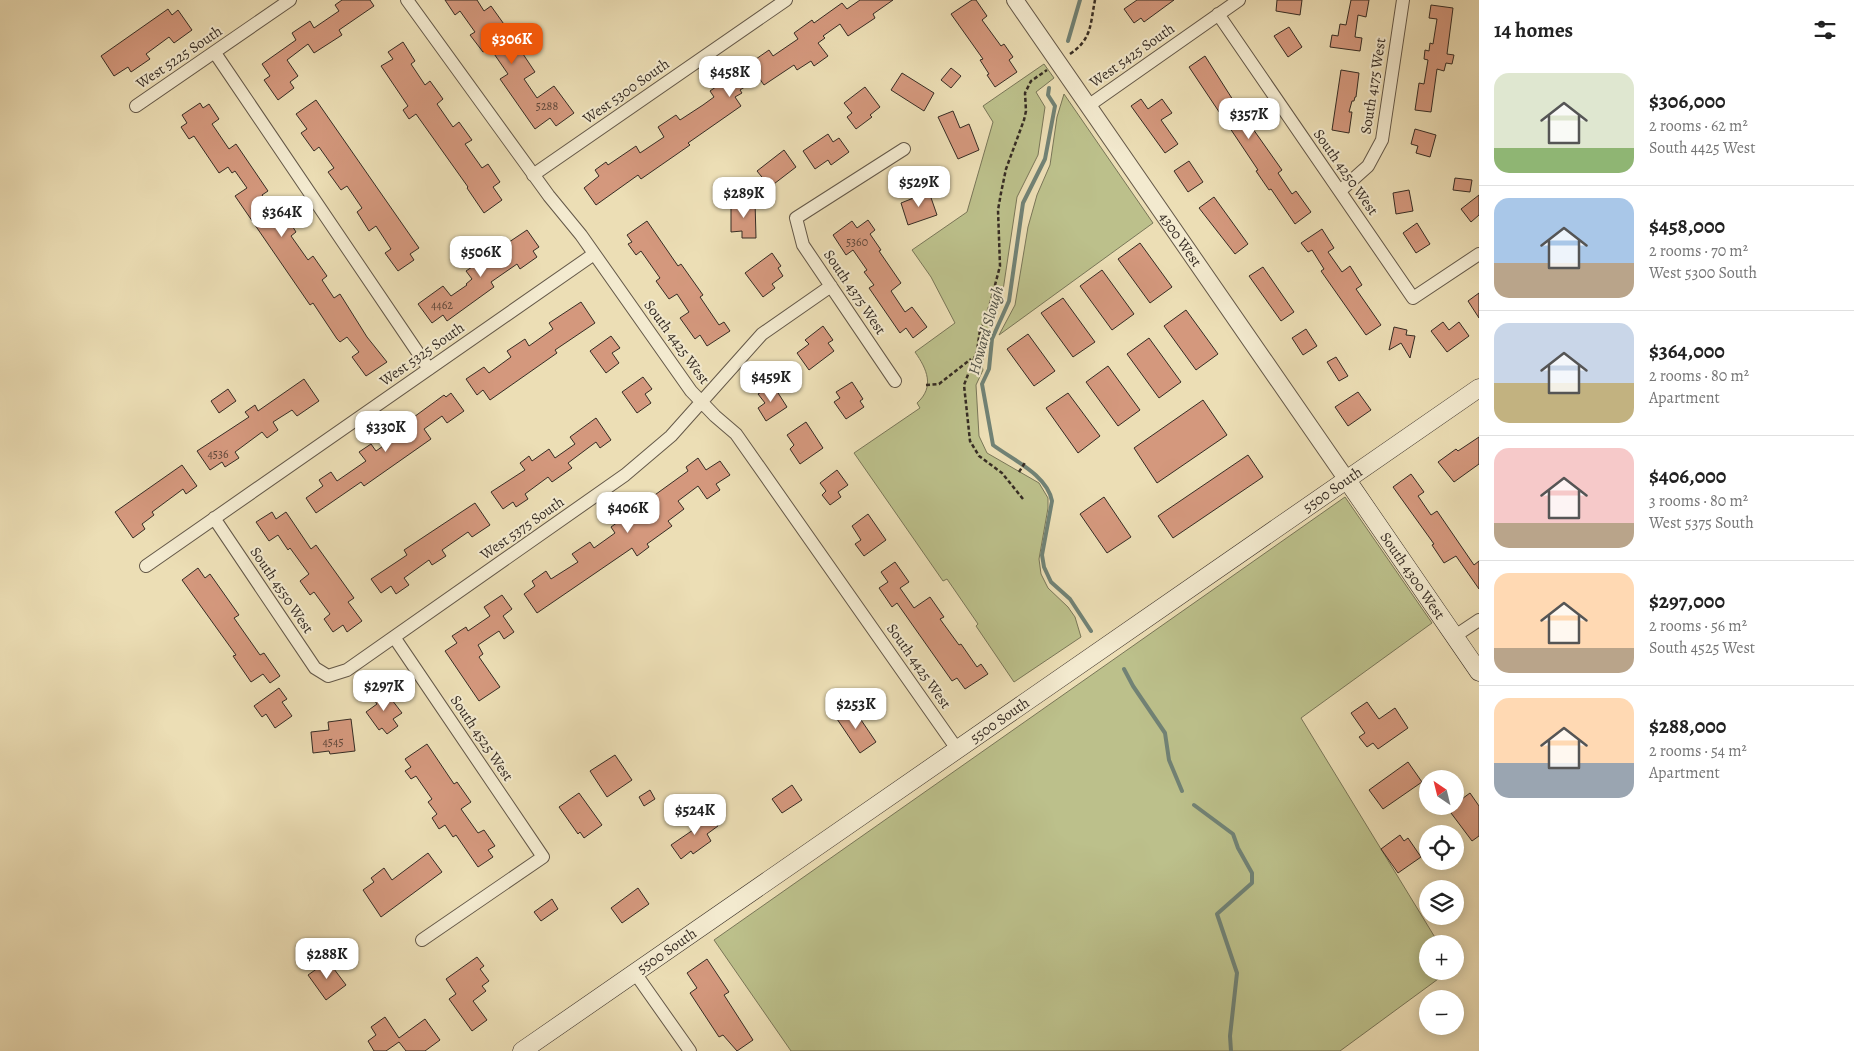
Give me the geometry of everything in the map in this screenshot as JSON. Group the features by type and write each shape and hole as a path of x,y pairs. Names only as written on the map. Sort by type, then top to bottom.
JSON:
{"main road":[{"name":"5500 South","path":"522,1051 1479,388"},
{"name":"South 4300 West","path":"1347,480 1479,672"}],"street":[{"name":"West 5225 South","path":"136,106 290,0"},
{"name":"South 4425 West","path":"408,0 533,174 594,254 691,391 736,434 957,749"},
{"name":"West 5300 South","path":"533,174 786,0"},
{"name":"4300 West","path":"1015,0 1347,480"},
{"name":"West 5425 South","path":"1088,106 1239,0"},
{"name":"South 4175 West","path":"1340,191 1368,166 1382,140 1403,0"},
{"name":"South 4250 West","path":"1218,14 1413,298 1479,254"},
{"path":"215,53 429,369"},
{"name":"South 4375 West","path":"895,381 803,244 796,218 904,149"},
{"name":"West 5325 South","path":"146,566 594,254"},
{"name":"West 5375 South","path":"328,676 347,670 625,476 671,436 762,334 831,286"},
{"name":"South 4550 West","path":"214,518 316,668 328,676"},
{"path":"1455,636 1479,620"},
{"name":"South 4525 West","path":"394,637 543,857 422,940"},
{"path":"635,973 690,1051"}],"path":[{"path":"1069,54 1082,45 1087,38 1095,0"},
{"path":"1023,500 1002,473 979,456 970,441 964,385 977,351 980,330 989,308 1000,266 998,210 1000,192 1024,120 1026,110 1025,93 1031,81 1048,69"},
{"path":"926,385 939,384 973,358"},
{"path":"979,456 983,454"},
{"path":"1019,472 1026,462"}],"green space":[{"path":"1044,64 1054,78 1036,92 1045,107 1038,155 1017,197 1002,297 987,336 983,370 976,385 979,436 987,453 1039,483 1048,498 1039,559 1041,574 1048,588 1068,607 1075,617 1081,637 1014,682 947,579 943,581 854,453 920,408 917,403 926,391 927,378 926,371 915,352 955,323 931,277 912,250 967,212 993,122 983,106"},
{"path":"1064,94 1153,223 999,335 1015,305 1028,227 1037,195 1050,165 1057,117"},
{"path":"1345,497 1432,623 1301,718 1419,911 1419,925 1427,925 1434,935 1419,935 1419,980 1437,980 1423,990 1419,990 1419,993 1340,1051 791,1051 714,940"}],"building":[{"path":"342,0 370,0 374,6 339,30 342,35 314,53 308,44 287,60 298,76 290,82 294,88 278,100 264,80 270,76 262,64 296,40 292,33 310,21 314,28 339,11 335,5"},
{"path":"445,0 477,0 484,11 491,6 506,27 500,32 512,48 517,45 535,72 524,79 537,98 554,86 574,113 556,126 550,118 535,129 500,79 508,74 490,48 483,52 470,35 475,32 460,11 455,15"},
{"path":"860,0 893,0 873,14 875,18 848,36 840,24 823,36 825,38 818,43 828,56 814,66 811,61 797,70 794,65 764,85 759,78 740,90 742,93 735,97 741,106 641,179 638,175 596,205 584,188 599,176 595,170 606,162 608,165 636,146 640,153 664,137 658,127 676,115 680,120 703,105 714,97 710,91 769,50 773,56 798,39 794,33 812,20 814,23 842,3 847,9"},
{"path":"972,0 976,0 987,16 982,20 1001,46 1004,44 1013,57 1009,60 1017,72 995,87 980,60 983,59 951,14"},
{"path":"1137,0 1174,0 1144,22 1141,18 1134,23 1124,9"},
{"path":"1277,0 1302,0 1300,15 1276,11"},
{"path":"1351,0 1369,0 1366,17 1358,15 1355,37 1362,38 1360,51 1330,47 1332,35 1338,36 1340,24 1346,25"},
{"path":"1431,5 1453,8 1447,54 1454,55 1452,64 1446,63 1444,71 1437,69 1431,112 1415,110 1419,83 1424,84 1428,60 1424,59 1425,50 1429,51 1430,43 1433,44 1437,19 1429,18"},
{"path":"168,9 172,15 178,10 192,30 174,43 169,37 146,54 150,59 131,72 128,67 114,76 101,56"},
{"path":"1289,27 1302,47 1288,57 1274,36"},
{"path":"403,42 415,61 411,64 425,85 430,81 443,99 437,104 453,127 459,122 472,140 465,144 482,168 488,164 500,182 493,187 502,200 484,213 468,187 416,114 409,119 403,110 408,106 381,66 393,59 388,52"},
{"path":"1205,56 1233,100 1235,98 1243,110 1241,112 1282,170 1278,173 1292,194 1296,191 1311,212 1295,224 1256,171 1258,170 1189,67"},
{"path":"951,68 961,76 951,88 941,80"},
{"path":"1341,70 1359,73 1356,97 1352,101 1349,112 1352,112 1349,133 1332,130"},
{"path":"902,73 934,93 924,111 891,90"},
{"path":"865,87 880,107 870,115 872,117 856,129 847,117 852,113 844,103"},
{"path":"1141,99 1148,109 1162,99 1172,113 1161,120 1178,144 1165,153 1131,106"},
{"path":"316,100 419,248 410,254 414,260 398,271 385,253 391,249 376,226 369,231 357,212 362,208 347,186 341,190 328,172 334,168 319,147 314,151 301,133 307,129 296,114"},
{"path":"200,103 203,108 209,104 219,119 212,124 229,149 236,144 268,191 262,195 278,217 284,213 296,232 291,236 308,260 313,256 327,276 322,280 334,298 340,294 367,337 387,362 366,376 352,357 359,352 347,337 340,342 337,339 313,303 310,305 235,196 247,188 235,171 232,173 228,167 219,173 194,136 189,139 181,127 187,123 182,115"},
{"path":"953,111 960,128 969,124 979,150 958,159 938,117"},
{"path":"1415,129 1436,135 1430,157 1416,153 1418,146 1411,144"},
{"path":"828,134 833,142 839,138 849,152 831,165 828,160 815,169 803,151"},
{"path":"784,150 796,167 770,187 757,171"},
{"path":"1189,161 1203,182 1188,192 1174,171"},
{"path":"1455,178 1472,180 1470,192 1453,190"},
{"path":"928,189 937,215 908,225 901,203 916,197 915,193"},
{"path":"1409,190 1413,211 1396,214 1393,193"},
{"path":"1479,195 1479,215 1471,222 1461,209"},
{"path":"1214,197 1248,244 1235,254 1199,208"},
{"path":"755,201 756,238 742,238 742,231 731,232 731,202"},
{"path":"868,220 875,230 870,234 901,283 891,291 905,312 912,307 927,327 913,338 906,328 900,333 869,288 874,285 864,272 867,270 853,250 846,255 833,235 852,221 857,228"},
{"path":"647,221 678,266 681,264 703,295 700,297 719,325 724,322 730,331 707,346 700,335 695,339 680,318 689,312 677,294 669,299 656,281 660,278 641,251 636,255 628,244 632,242 627,235"},
{"path":"1417,223 1430,244 1416,253 1403,233"},
{"path":"1322,229 1334,248 1328,252 1342,272 1350,266 1362,285 1356,289 1381,325 1366,335 1321,271 1324,269 1312,250 1308,252 1301,243"},
{"path":"527,230 539,247 533,251 537,257 520,269 517,264 491,282 494,287 447,321 443,315 432,323 418,304 443,286 451,296 467,285 472,279 466,271"},
{"path":"1140,243 1172,287 1150,303 1118,259"},
{"path":"772,253 781,266 778,268 783,276 772,284 775,288 763,297 745,273"},
{"path":"1263,267 1294,312 1281,321 1249,276"},
{"path":"1102,270 1134,314 1112,330 1080,286"},
{"path":"1479,293 1479,318 1468,301"},
{"path":"1063,298 1095,342 1073,357 1041,313"},
{"path":"581,302 595,323 555,350 557,353 490,400 483,390 477,395 466,379 484,367 489,373 511,357 507,351 525,339 529,346 553,329 549,323"},
{"path":"1186,310 1218,354 1196,370 1164,326"},
{"path":"1443,322 1449,330 1459,322 1469,336 1447,352 1431,331"},
{"path":"823,326 833,340 828,343 834,351 809,370 797,353 809,344 805,340"},
{"path":"1394,327 1407,330 1406,335 1415,336 1410,358 1401,343 1389,350"},
{"path":"1306,329 1317,346 1303,355 1292,338"},
{"path":"1028,334 1055,371 1034,386 1007,349"},
{"path":"611,336 620,348 612,353 619,363 606,373 590,351"},
{"path":"1149,338 1181,382 1159,398 1127,354"},
{"path":"1336,357 1348,376 1339,381 1327,362"},
{"path":"1108,366 1140,410 1118,426 1086,382"},
{"path":"643,377 652,389 645,394 651,403 637,413 622,392"},
{"path":"304,379 319,401 297,416 292,410 273,422 278,430 267,438 262,432 235,452 239,458 225,467 222,462 210,470 197,451 249,417 245,412 255,405 258,411"},
{"path":"852,382 863,399 860,401 864,407 846,419 834,402 840,398 836,392"},
{"path":"773,385 787,407 766,421 758,408 765,403 758,394"},
{"path":"228,389 236,401 219,413 211,401"},
{"path":"1358,392 1371,410 1348,426 1335,407"},
{"path":"451,393 464,411 447,423 442,416 424,429 431,439 364,486 361,482 316,513 306,498 323,486 319,480 331,472 337,481 366,461 359,452 371,444 376,451 406,430 403,425 444,395 446,397"},
{"path":"1068,393 1100,436 1078,453 1046,408"},
{"path":"1203,400 1227,435 1157,483 1134,448"},
{"path":"596,418 611,440 600,448 596,442 568,463 572,468 552,482 548,477 525,494 528,499 516,507 513,502 503,509 491,492 525,470 520,463 529,456 532,461 549,449 555,458 575,444 570,437"},
{"path":"806,422 823,448 800,464 790,449 794,445 787,435"},
{"path":"1479,437 1479,464 1454,482 1438,462 1456,449 1458,451"},
{"path":"1248,455 1263,477 1173,538 1158,516"},
{"path":"698,458 706,470 720,461 730,475 716,484 720,490 707,499 698,486 678,501 684,509 668,521 672,526 647,544 649,547 637,556 632,548 537,613 524,594 535,586 532,581 546,571 551,579 578,562 572,554 590,542 594,548 615,533 611,527 632,512 636,517 656,502 652,497 688,471 686,467"},
{"path":"182,465 197,486 186,494 183,489 152,512 154,515 142,524 145,529 133,538 115,512"},
{"path":"837,470 848,485 838,492 841,497 830,505 822,495 826,491 820,483"},
{"path":"1411,474 1424,492 1418,496 1431,515 1437,511 1474,565 1479,561 1479,589 1456,556 1444,563 1432,545 1434,544 1393,487"},
{"path":"1104,497 1131,537 1107,553 1080,514"},
{"path":"475,503 490,525 472,537 468,532 442,550 446,556 432,565 429,560 404,578 409,585 396,594 391,586 381,593 371,579 407,555 404,550"},
{"path":"272,512 276,519 286,512 311,549 316,545 354,598 348,602 362,621 347,632 343,625 333,632 324,619 330,614 314,592 310,595 300,581 309,574 290,548 288,550 278,535 269,541 256,522"},
{"path":"868,514 886,540 864,556 855,544 861,540 852,526"},
{"path":"895,562 909,582 900,588 914,608 930,597 944,617 940,619 959,645 961,644 977,667 981,664 988,674 965,689 957,678 952,681 897,603 892,607 879,588 888,582 881,572"},
{"path":"198,568 205,578 210,574 239,615 234,618 260,655 264,653 280,676 270,683 263,674 251,682 233,656 236,655 182,580"},
{"path":"502,595 512,609 503,616 514,632 504,639 499,631 478,645 483,654 479,657 500,687 479,701 445,651 457,643 452,636 466,627 468,631 490,616 484,607"},
{"path":"382,687 402,713 393,719 398,726 387,734 382,728 379,730 366,712 377,704 371,696"},
{"path":"279,688 287,699 282,702 292,716 275,728 266,714 262,717 254,706"},
{"path":"1367,702 1379,719 1395,708 1408,728 1378,749 1373,743 1367,747 1359,737 1365,733 1351,713"},
{"path":"853,708 876,742 860,753 837,719"},
{"path":"351,719 355,751 330,754 329,751 313,753 311,732 329,730 328,722"},
{"path":"427,744 454,784 457,782 471,802 461,809 478,833 484,830 495,846 488,850 493,857 478,867 456,835 453,837 445,825 439,829 432,818 437,814 428,802 432,799 416,776 411,779 405,771 411,767 405,759"},
{"path":"615,755 632,780 607,797 590,771"},
{"path":"1408,762 1419,778 1419,784 1383,809 1369,790"},
{"path":"792,785 802,800 782,813 772,799"},
{"path":"650,790 655,799 644,806 639,797"},
{"path":"579,793 602,825 584,838 580,832 578,834 559,807"},
{"path":"1470,793 1479,806 1479,836 1472,841 1464,830 1464,825 1460,825 1452,815 1464,815 1464,797"},
{"path":"709,813 718,826 707,834 711,841 693,854 691,851 681,859 671,845 693,830 688,823 697,816 700,820"},
{"path":"1400,835 1404,841 1408,838 1419,854 1419,858 1398,873 1381,849"},
{"path":"428,853 442,872 381,917 363,890 374,882 371,878 384,868 392,880"},
{"path":"638,888 649,904 622,923 611,908"},
{"path":"552,899 558,909 541,921 534,912"},
{"path":"477,957 484,966 480,969 489,981 482,986 486,991 473,1001 487,1020 472,1031 449,999 456,994 446,979"},
{"path":"707,959 729,992 724,995 753,1040 737,1051 723,1035 719,1037 690,993 697,988 687,973"},
{"path":"328,961 346,985 326,1000 308,975"},
{"path":"385,1017 399,1038 425,1019 440,1040 425,1051 406,1051 399,1042 386,1051 374,1051 368,1041 376,1035 371,1027"}],"waterway":[{"name":"Howard Slough","path":"1068,41 1080,0"},
{"name":"Howard Slough","path":"1049,88 1048,95 1055,106 1045,159 1023,203 1009,301 992,339 989,369 982,384 993,445 1028,469 1043,483 1049,492 1052,501 1042,555 1044,567 1051,582 1070,599 1091,631"},
{"name":"Howard Slough","path":"1124,669 1133,686 1165,733 1169,760 1182,791"},
{"name":"Howard Slough","path":"1194,805 1233,834 1238,848 1252,873 1252,883 1217,914 1237,973 1230,1036 1231,1051"}]}
